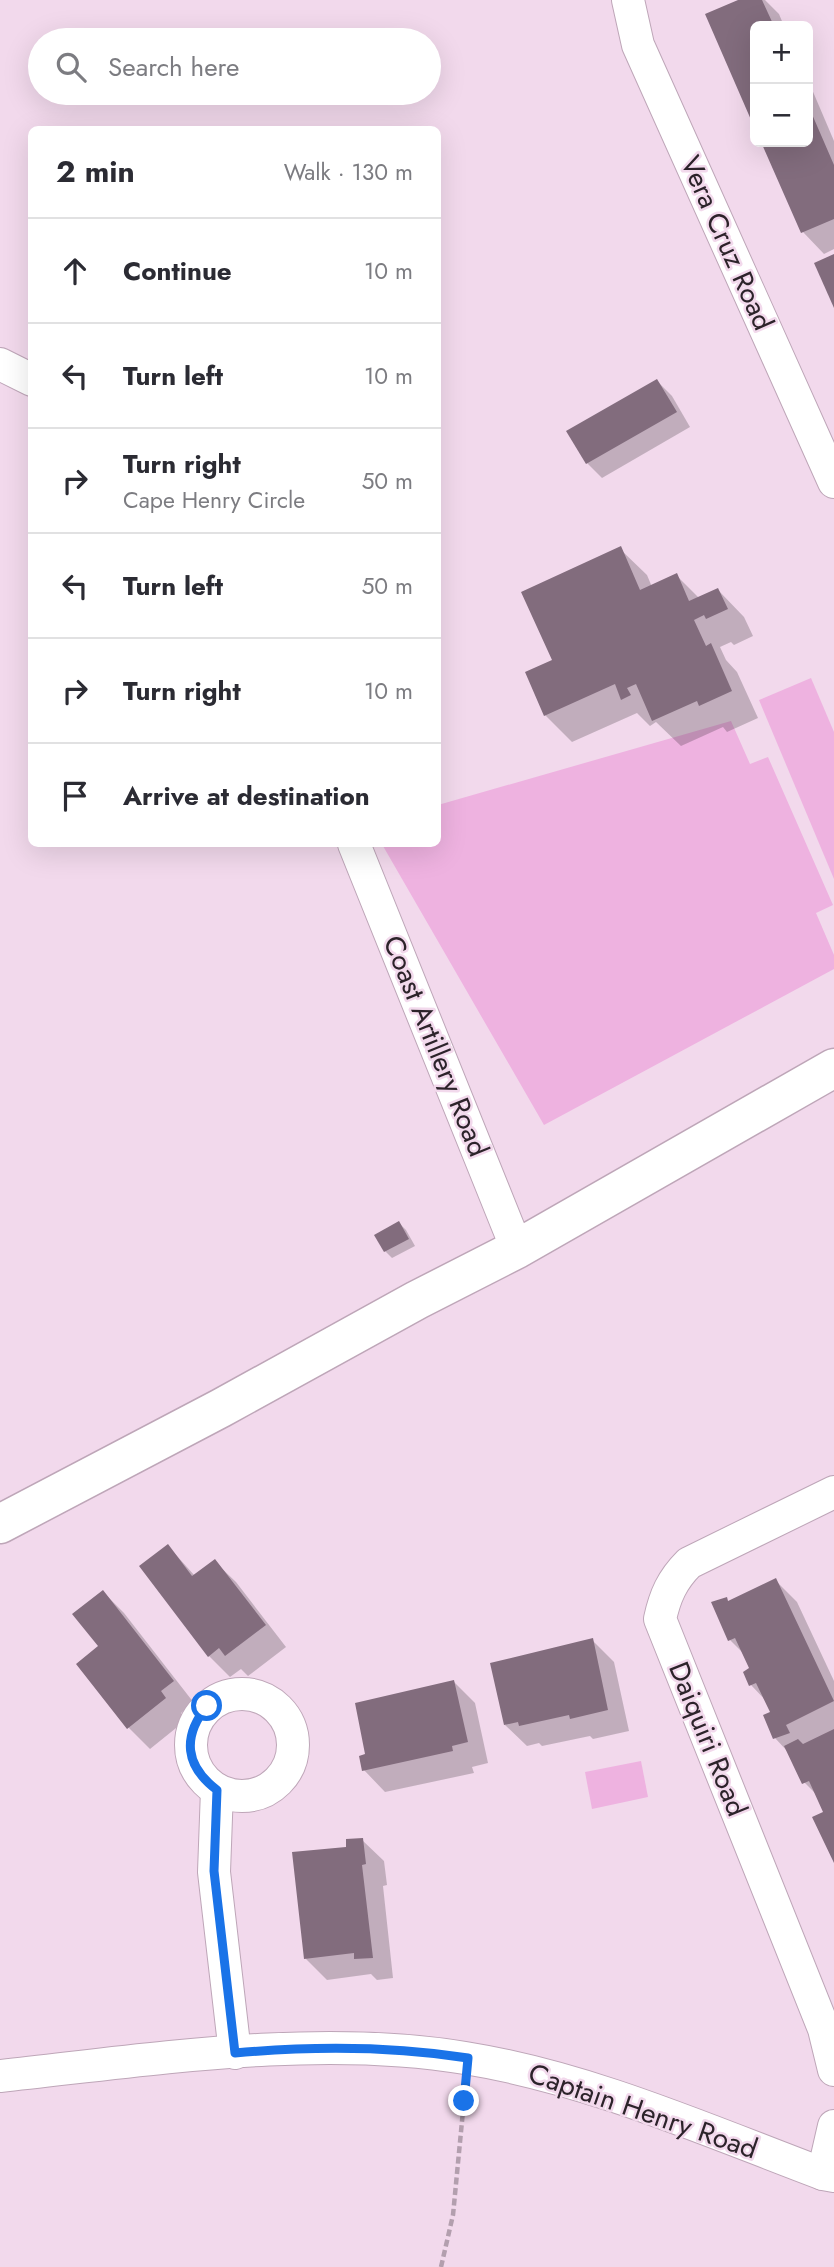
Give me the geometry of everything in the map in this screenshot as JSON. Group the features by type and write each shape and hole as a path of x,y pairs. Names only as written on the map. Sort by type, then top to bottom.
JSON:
{"street":[{"name":"Vera Cruz Road","path":"628,0 638,45 834,482"},
{"path":"0,364 28,378"},
{"name":"Coast Artillery Road","path":"355,847 517,1249"},
{"path":"0,1524 517,1249 834,1068"},
{"name":"Daiquiri Road","path":"834,1492 689,1563 674,1577 664,1600 660,1619 824,2029 834,2070"},
{"path":"217,1790 214,1871 235,2053"},
{"name":"Captain Henry Road","path":"0,2076 285,2048 360,2048 468,2058 571,2081 829,2175"},
{"path":"829,2175 834,2126"}],"path":[{"path":"441,2267 453,2215 468,2058"}],"shaded area":[{"path":"811,678 834,732 834,879 759,700"},
{"path":"731,721 750,764 768,757 833,905 816,913 834,955 834,969 544,1125 384,847 441,847 441,804"},
{"path":"641,1761 648,1797 592,1809 585,1772"}],"building":[{"path":"738,0 762,0 772,21 750,21 750,118 705,14"},
{"path":"813,117 834,165 834,219 801,233 763,147 813,147"},
{"path":"834,254 834,308 814,263"},
{"path":"657,379 677,412 586,464 566,431"},
{"path":"621,546 640,590 677,573 689,601 718,588 728,609 706,619 704,615 694,620 706,646 711,643 732,691 699,706 697,701 652,721 636,684 627,688 631,695 621,700 615,684 544,716 525,672 552,660 521,592"},
{"path":"399,1221 409,1239 384,1252 374,1235"},
{"path":"168,1544 192,1576 215,1559 266,1625 225,1656 219,1648 208,1657 139,1566"},
{"path":"776,1578 834,1701 786,1725 790,1733 773,1739 763,1715 770,1712 756,1683 749,1686 743,1672 749,1668 735,1638 728,1641 711,1602 727,1597 728,1601"},
{"path":"103,1590 174,1681 161,1691 166,1698 127,1729 76,1664 98,1646 72,1614"},
{"path":"593,1638 608,1710 570,1719 569,1715 519,1726 518,1722 504,1725 490,1663"},
{"path":"454,1680 468,1742 452,1746 453,1751 362,1771 359,1756 365,1754 355,1703"},
{"path":"834,1729 834,1863 812,1817 823,1812 809,1781 802,1784 784,1746 798,1739 803,1744"},
{"path":"363,1838 366,1864 362,1865 373,1958 354,1959 354,1953 304,1959 292,1852 346,1847 346,1839"}],"route":[{"path":"207,1706 197,1719 191,1734 190,1751 204,1780 217,1790 214,1871 235,2053 285,2048 360,2048 468,2058 464,2101"}]}
